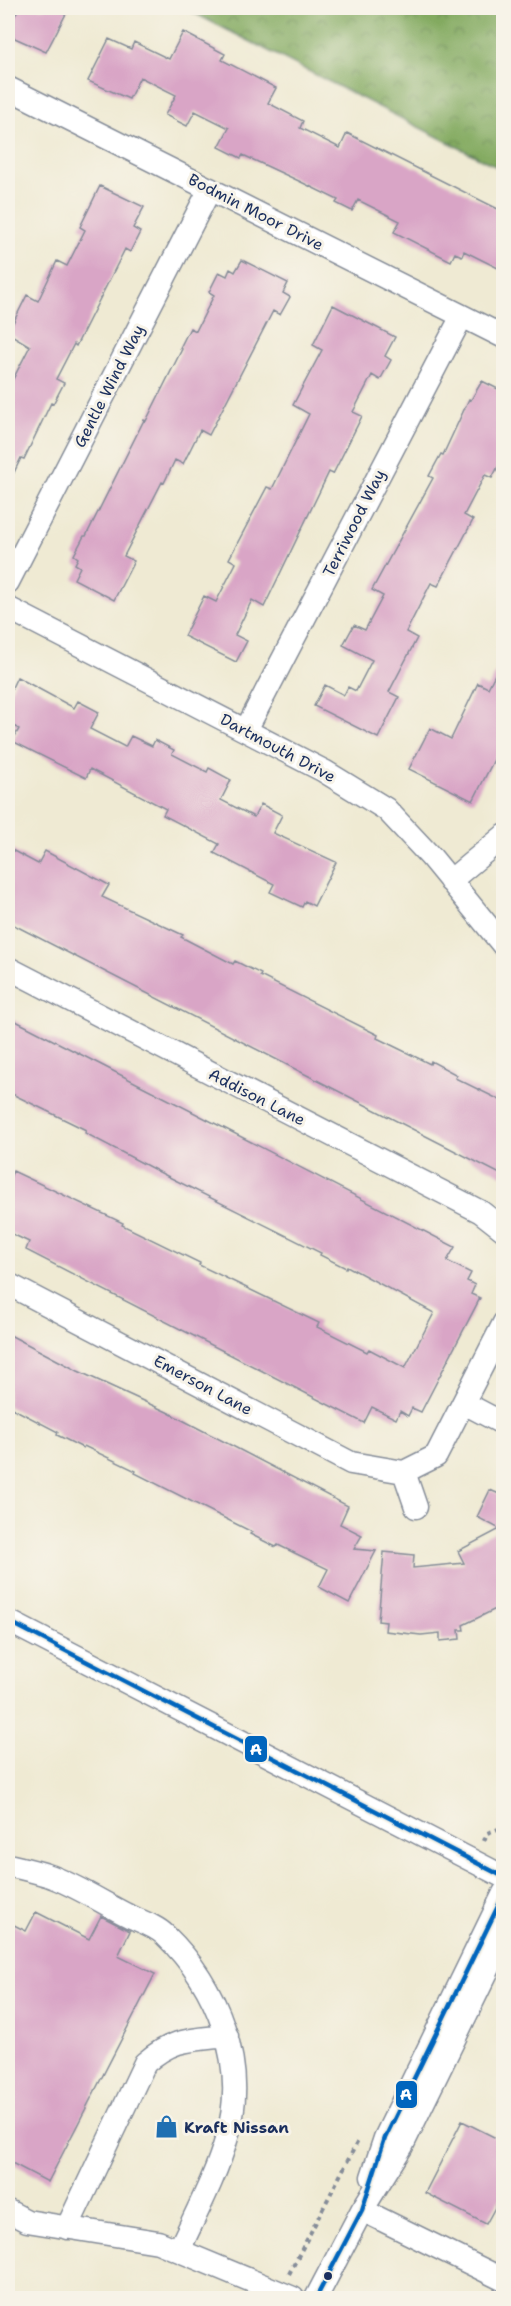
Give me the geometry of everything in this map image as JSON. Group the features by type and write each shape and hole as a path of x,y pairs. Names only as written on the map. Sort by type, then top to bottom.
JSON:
{"street":[{"name":"Bodmin Moor Drive","path":"8,87 504,337"},
{"name":"Gentle Wind Way","path":"8,582 210,189"},
{"name":"Terriwood Way","path":"246,730 462,316"},
{"name":"Dartmouth Drive","path":"8,608 324,771 386,809 431,857 504,946"},
{"path":"450,881 504,836"},
{"name":"Addison Lane","path":"8,968 470,1207 504,1230"},
{"name":"Emerson Lane","path":"8,1284 351,1463 404,1472"},
{"path":"416,1507 404,1472 436,1456 504,1323"},
{"path":"464,1403 504,1424"},
{"path":"8,1621 504,1877"},
{"path":"8,1865 48,1875 163,1933 199,1976 216,2007 226,2036 233,2068 233,2105 228,2136 179,2250"},
{"path":"362,2210 385,2138 504,1893"},
{"path":"316,2298 362,2210 402,2146 504,1937"},
{"path":"67,2228 145,2063 157,2052 178,2041 226,2036"},
{"path":"362,2210 504,2280"},
{"path":"8,2213 27,2221 158,2242 293,2298"}],"path":[{"path":"487,1833 504,1827"}],"green space":[{"path":"184,8 503,8 503,170"}],"building":[{"path":"19,8 69,8 46,52 8,35 8,29"},
{"path":"183,32 225,54 222,60 276,88 268,103 303,121 300,128 340,148 347,133 504,212 504,271 464,251 462,256 455,253 451,261 394,232 400,221 358,200 352,211 336,203 338,200 301,182 243,155 241,158 219,147 229,128 195,111 187,126 165,115 176,95 140,77 129,99 88,81 109,39 131,49 134,42 169,59"},
{"path":"100,186 144,207 133,228 140,232 130,252 125,249 76,346 74,344 56,379 64,383 8,485 8,389 30,346 8,333 27,295 38,301 57,261 67,266 85,230 80,227"},
{"path":"242,260 288,283 283,293 290,297 280,315 273,311 209,435 200,430 183,464 175,460 164,483 162,482 124,556 134,561 114,600 74,579 80,567 75,564 78,558 74,555 86,536 144,420 146,421 190,328 196,331 214,295 209,292 219,272 227,276 230,269 235,272"},
{"path":"333,305 395,337 385,356 391,360 380,380 372,375 353,412 362,416 333,474 329,472 264,607 252,600 235,635 247,641 236,662 184,636 204,596 216,602 236,563 229,559 267,487 272,489 309,414 293,405 322,350 313,345"},
{"path":"482,381 504,392 504,455 492,478 485,475 464,515 473,520 438,586 431,583 406,632 417,638 389,692 399,697 378,738 314,706 325,685 344,695 348,687 356,691 372,660 343,645 354,625 365,630 383,596 372,590 433,478 429,476 441,454 443,455 469,399 471,400"},
{"path":"504,657 504,740 473,801 409,769 430,728 451,739 478,683 488,688"},
{"path":"17,677 74,708 78,701 99,712 90,729 125,747 131,736 152,746 155,740 174,750 172,754 207,772 209,768 231,780 221,800 254,817 261,804 282,815 273,833 336,862 314,906 305,901 302,907 270,892 274,884 214,853 219,844 163,815 166,809 90,769 86,778 12,741 19,729 8,723 8,696"},
{"path":"8,848 38,864 45,851 109,885 102,897 183,935 181,937 233,964 235,961 261,974 260,976 378,1035 377,1038 430,1064 431,1061 457,1075 455,1078 504,1102 504,1176 8,922"},
{"path":"8,1017 455,1247 447,1261 471,1273 467,1281 475,1285 471,1294 480,1298 421,1412 412,1408 408,1416 400,1411 396,1419 372,1407 364,1423 26,1250 29,1242 8,1232 8,1182 13,1171 123,1223 122,1225 200,1263 199,1265 319,1323 317,1327 367,1352 369,1349 405,1368 434,1313 347,1266 346,1268 320,1255 321,1253 85,1133 86,1130 8,1092"},
{"path":"8,1334 78,1371 167,1412 348,1506 340,1524 362,1535 354,1549 376,1551 349,1603 319,1587 328,1569 250,1534 252,1532 135,1473 136,1471 57,1435 58,1432 8,1406"},
{"path":"490,1490 504,1496 504,1605 463,1625 464,1630 459,1630 460,1639 440,1641 440,1633 421,1635 385,1631 386,1622 378,1621 384,1552 414,1555 413,1568 464,1563 458,1551 500,1529 477,1517"},
{"path":"36,1912 89,1939 101,1916 130,1931 118,1956 155,1974 48,2182 8,2161 8,1922 26,1931"},
{"path":"462,2121 504,2142 504,2191 486,2224 425,2193"}],"transit line":[{"name":"A","path":"8,1621 504,1877"},
{"name":"A","path":"316,2298 362,2210 385,2138 504,1894"}],"place":[{"name":"Kraft Nissan","path":"166,2127"}]}
